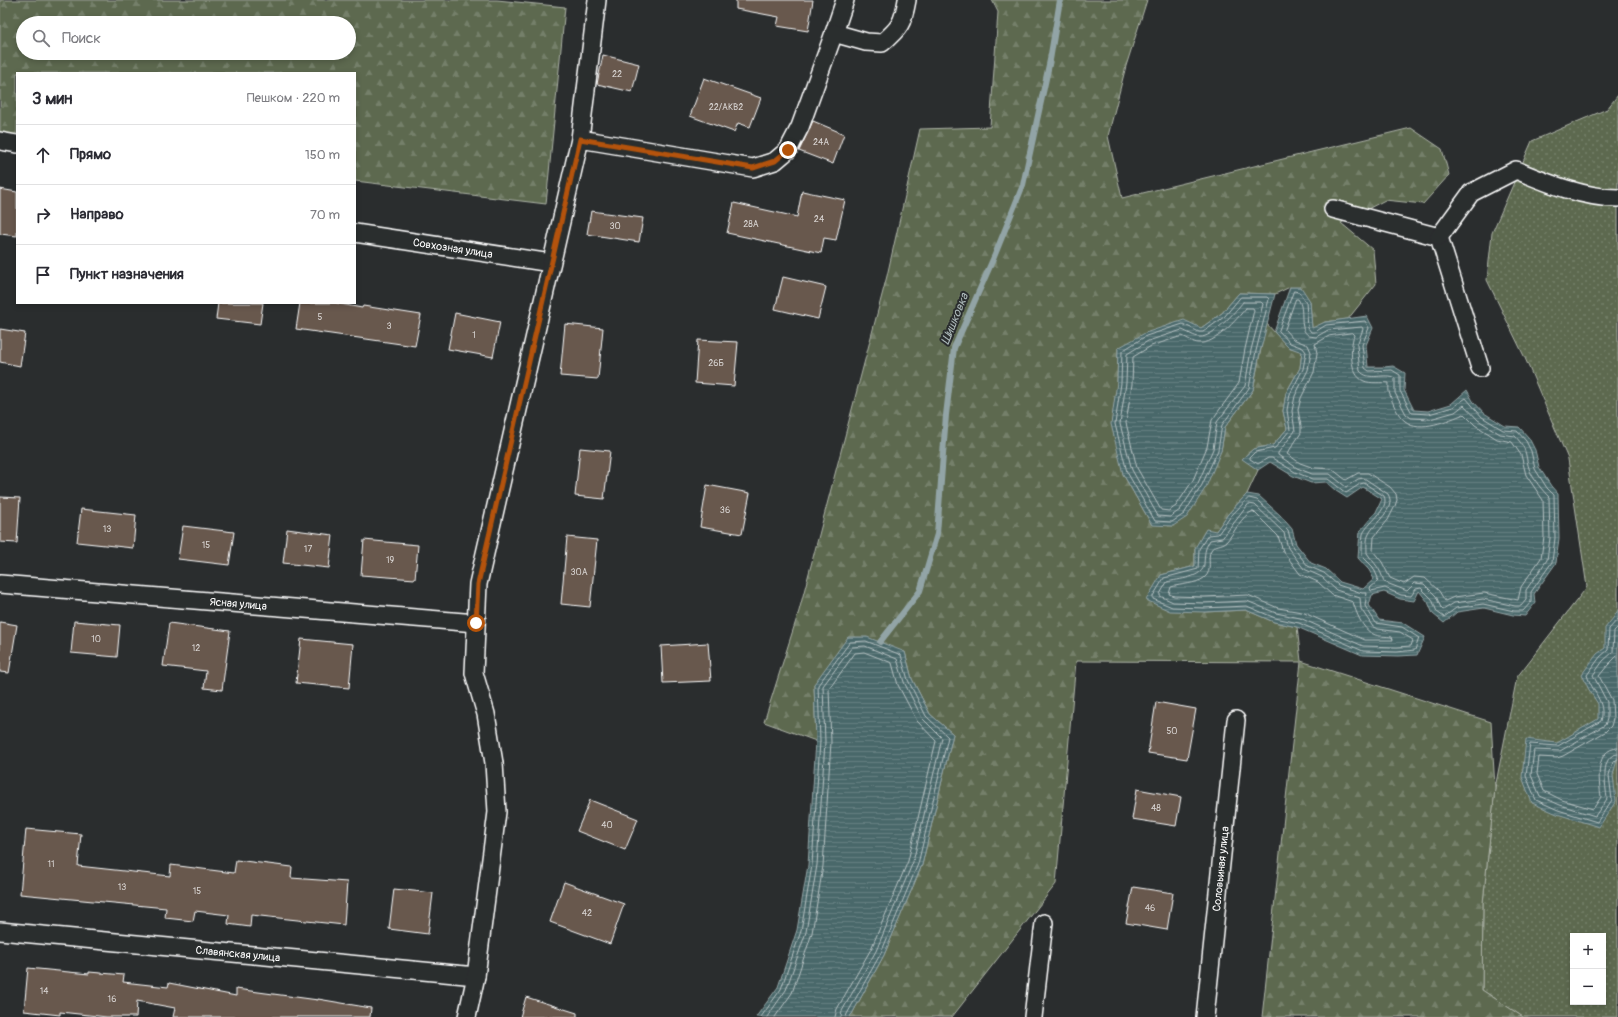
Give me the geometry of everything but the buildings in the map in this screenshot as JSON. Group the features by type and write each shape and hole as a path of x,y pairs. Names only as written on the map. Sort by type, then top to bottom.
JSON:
{"street":[{"path":"467,1017 476,976 497,812 494,763 486,714 474,673 478,584 580,139 598,0"},
{"path":"580,139 753,168 775,161 788,150 800,127 845,0"},
{"path":"834,32 866,42 882,43 894,33 904,19 907,0"},
{"path":"0,141 16,144"},
{"path":"1439,237 1471,194 1516,170 1552,185 1606,198 1618,198"},
{"path":"1333,208 1439,237"},
{"name":"Совхозная улица","path":"356,233 551,263"},
{"path":"1439,237 1480,368"},
{"name":"Ясная улица","path":"0,584 476,623"},
{"name":"Соловьиная улица","path":"1205,1017 1236,720"},
{"path":"1033,1017 1044,923"},
{"name":"Славянская улица","path":"0,931 476,976"}],"green space":[{"path":"0,0 497,0 565,7 546,204 356,181 356,72 16,72 16,139 0,137"},
{"path":"992,0 1147,0 1126,66 1108,136 1122,198 1411,128 1442,149 1449,175 1423,204 1385,200 1341,223 1373,250 1376,284 1348,319 1325,322 1312,329 1310,301 1290,287 1275,294 1239,293 1222,313 1201,328 1118,348 1117,382 1123,474 1152,525 1221,451 1225,427 1253,390 1266,323 1288,347 1302,351 1300,368 1286,393 1283,411 1287,429 1273,445 1253,449 1243,458 1258,470 1247,494 1228,514 1216,531 1195,548 1195,566 1161,575 1204,612 1246,610 1274,622 1297,627 1301,661 1491,722 1495,788 1483,903 1482,990 1523,1017 1262,1017 1301,662 1076,661 1056,884 952,1017 849,1017 884,955 922,865 953,734 930,714 912,679 905,652 814,684 816,741 764,722 799,611 887,276 920,129 990,127 998,12"},
{"path":"1618,95 1618,1017 1523,1017 1482,990 1483,903 1495,788 1517,677 1587,587 1568,459 1525,358 1487,280 1492,233 1532,141 1607,109"}],"water":[{"path":"1290,287 1301,287 1310,301 1312,328 1325,322 1367,316 1373,328 1366,345 1368,367 1393,366 1405,373 1404,390 1414,410 1428,411 1451,404 1467,390 1473,401 1484,413 1505,426 1519,427 1529,438 1535,450 1539,467 1558,494 1559,538 1556,563 1534,594 1535,603 1525,616 1513,615 1484,608 1457,612 1444,623 1433,614 1428,602 1419,591 1414,601 1400,599 1384,592 1372,595 1369,605 1379,620 1403,623 1425,637 1417,655 1362,655 1297,627 1274,622 1246,610 1204,612 1170,611 1146,600 1161,575 1195,566 1195,548 1206,529 1216,531 1228,514 1247,494 1259,496 1280,515 1292,529 1296,544 1311,563 1326,569 1340,582 1363,589 1374,579 1369,570 1358,558 1360,531 1376,512 1382,499 1363,487 1347,498 1326,482 1311,483 1293,476 1270,462 1258,470 1242,459 1253,449 1273,445 1287,429 1283,411 1286,393 1300,368 1302,352 1288,347 1274,332"},
{"path":"1239,293 1275,294 1260,352 1253,390 1225,427 1221,451 1206,487 1187,517 1173,526 1152,525 1123,474 1111,424 1117,382 1118,348 1145,333 1184,320 1201,328 1222,313"},
{"path":"1618,610 1618,756 1613,775 1616,801 1599,827 1557,814 1532,803 1522,777 1526,739 1557,743 1598,719 1598,704 1588,688 1582,674 1597,654 1605,648 1605,628"},
{"path":"848,637 867,637 905,652 912,679 930,714 953,734 922,865 884,955 849,1017 756,1017 778,987 797,930 808,865 816,741 814,684"}],"waterway":[{"name":"Шишковка","path":"880,642 920,591 937,534 946,415 954,348 994,257 1023,185 1050,60 1060,0"}],"route":[{"path":"476,623 478,584 580,139 753,168 775,161 788,150"}]}
